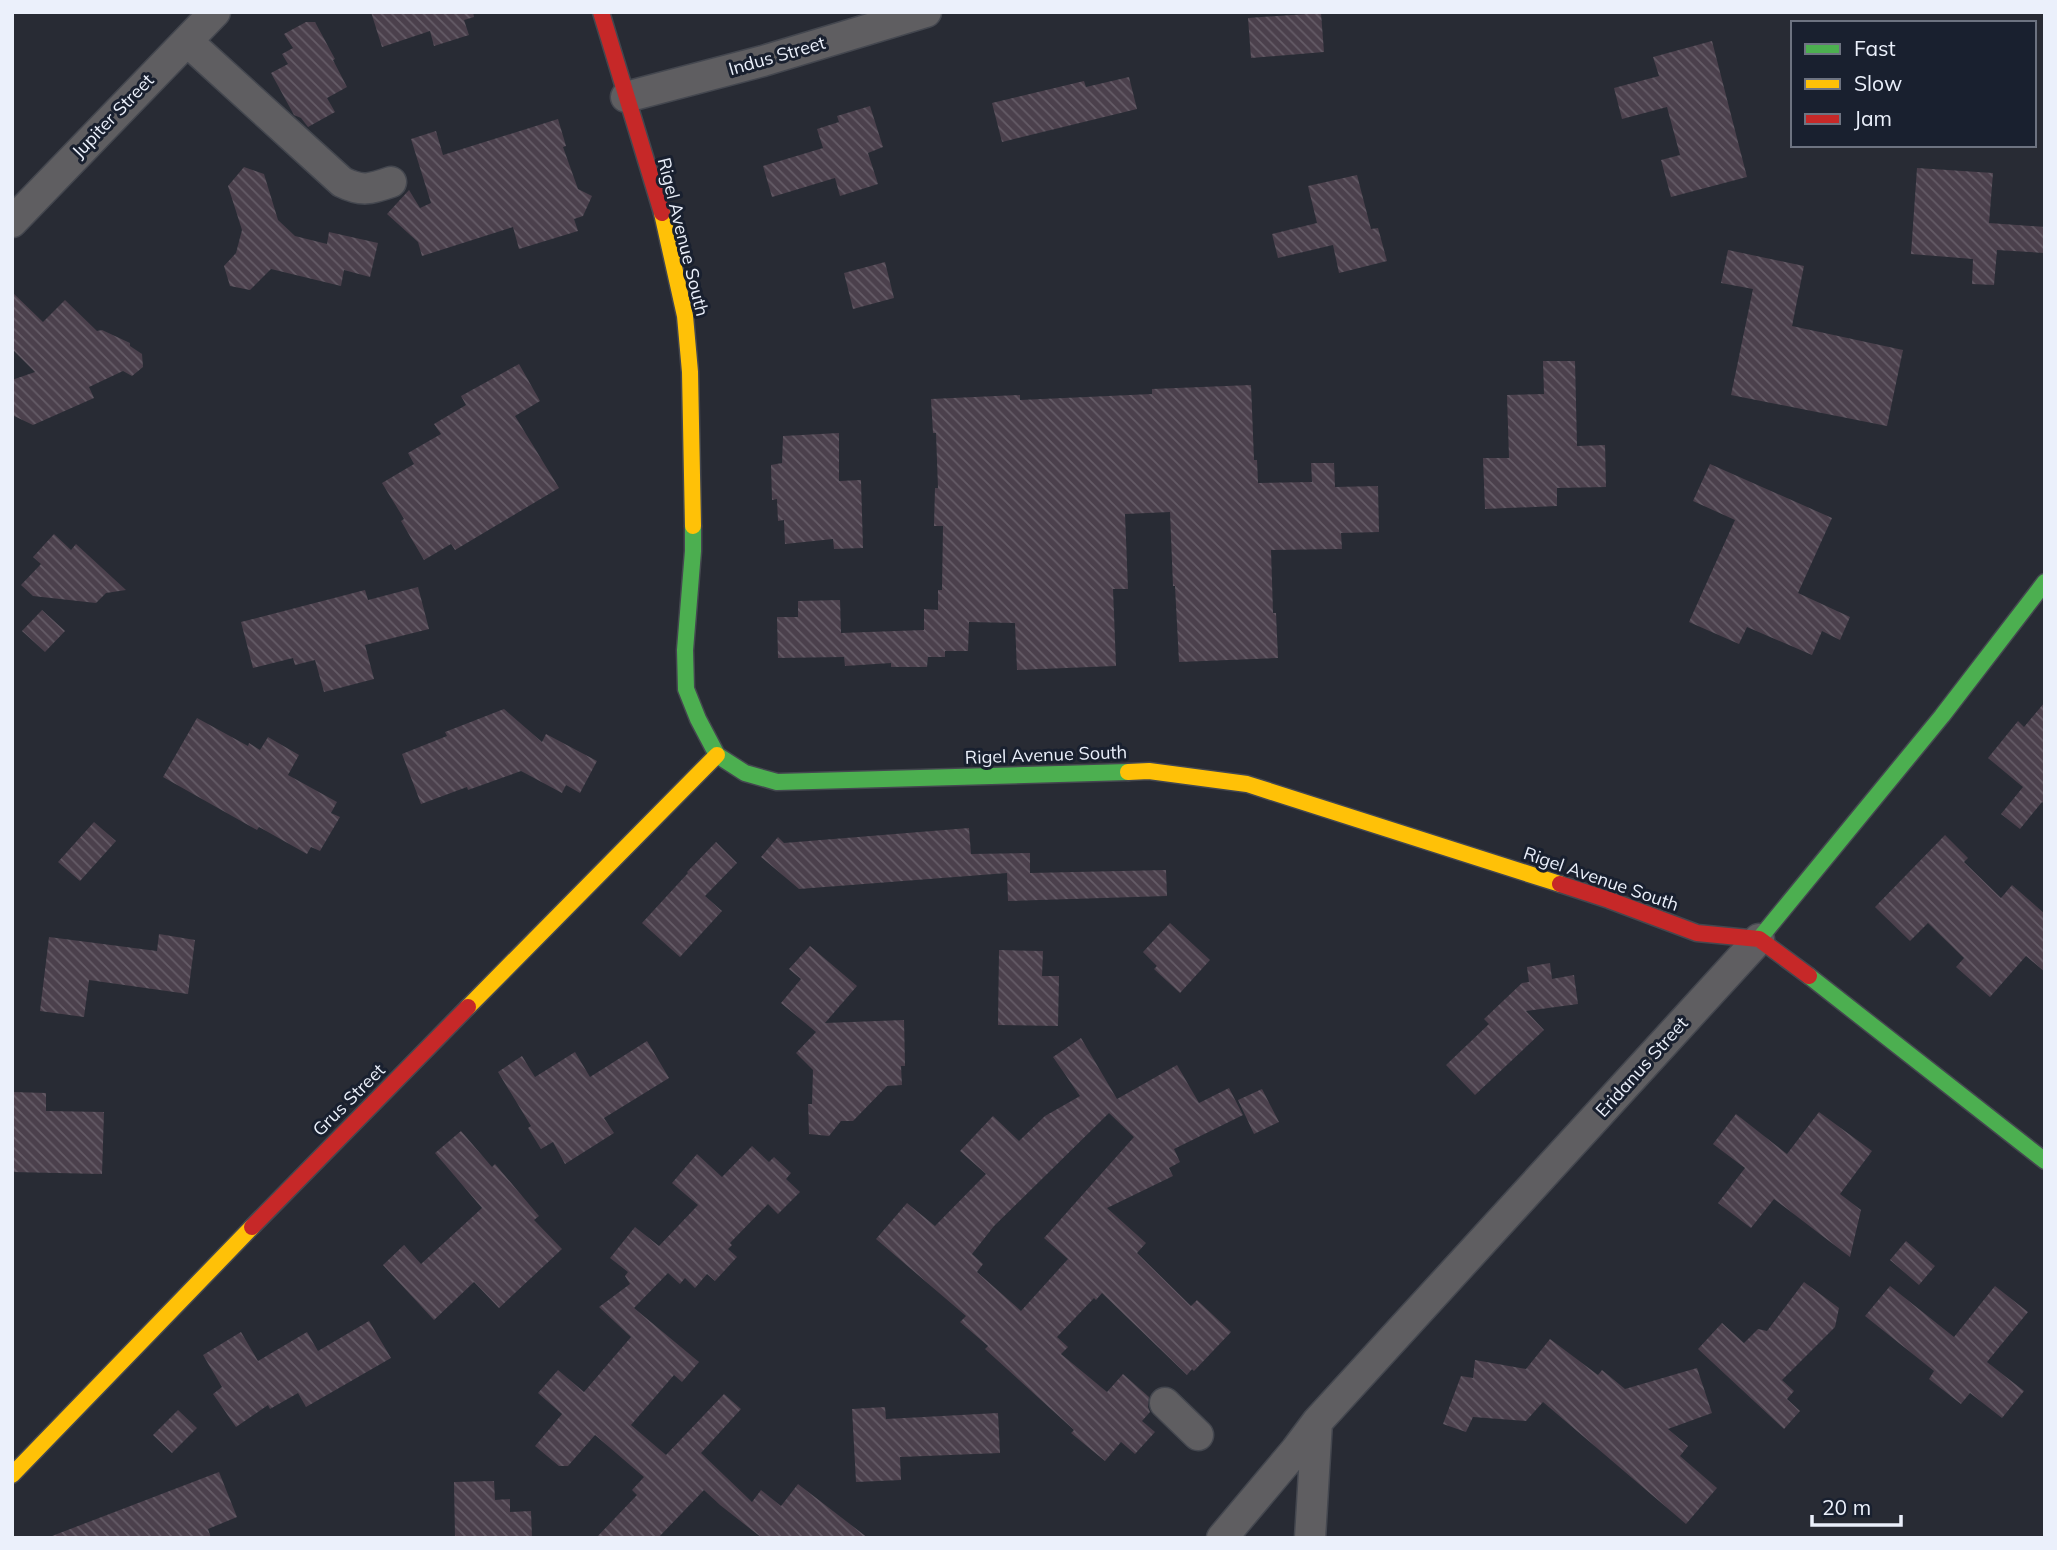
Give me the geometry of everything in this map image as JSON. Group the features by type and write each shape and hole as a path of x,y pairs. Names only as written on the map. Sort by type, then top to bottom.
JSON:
{"main road":[{"name":"Rigel Avenue South","path":"601,12 664,224 685,316 690,372 694,551 685,650 686,689 717,755 745,773 777,782 1149,771 1247,784 1609,900 1697,933 1759,939"},
{"name":"Eridanus Street","path":"1759,939 1942,716 2045,582"},
{"name":"Grus Street","path":"12,1475 296,1181 717,755"},
{"path":"1759,939 1841,999 2045,1161"}],"street":[{"name":"Jupiter Street","path":"12,222 215,12"},
{"name":"Indus Street","path":"626,97 763,61 926,12"},
{"path":"187,41 342,181 357,190 391,182"},
{"name":"Eridanus Street","path":"1222,1538 1317,1422 1759,939"},
{"path":"1165,1403 1198,1435"},
{"path":"1310,1538 1317,1422"}],"building":[{"path":"371,12 473,12 474,17 464,20 469,35 434,46 430,31 382,47"},
{"path":"1321,13 1324,52 1251,58 1248,18"},
{"path":"306,22 315,22 347,87 327,98 335,112 308,127 301,118 294,115 271,73 288,64 282,54 293,48 284,34"},
{"path":"1712,41 1747,177 1671,197 1661,160 1680,155 1667,107 1622,119 1614,88 1659,76 1653,57"},
{"path":"1129,77 1137,109 1002,142 992,103 1084,81 1086,87"},
{"path":"870,106 883,147 868,153 878,184 840,196 835,178 772,197 763,166 823,148 817,129 839,122 837,116"},
{"path":"558,119 566,146 563,147 578,189 592,196 583,216 574,219 578,231 519,249 513,227 422,256 418,242 387,214 409,190 420,208 431,203 411,139 436,131 443,155"},
{"path":"244,167 264,174 278,220 295,236 327,244 329,232 378,243 370,277 344,270 341,286 271,269 250,290 230,286 224,266 236,253 242,230 228,186"},
{"path":"1917,168 1993,173 1989,223 2045,227 2045,253 1997,250 1994,285 1972,284 1973,259 1911,254"},
{"path":"1357,175 1371,229 1378,228 1387,261 1339,273 1333,245 1278,258 1272,234 1317,223 1308,186"},
{"path":"1728,250 1804,266 1792,326 1903,350 1887,426 1731,395 1753,289 1721,283"},
{"path":"885,262 894,298 853,309 844,273"},
{"path":"12,292 43,322 65,300 97,331 102,330 130,343 130,346 142,354 143,367 132,376 123,371 89,387 94,398 33,425 12,415 12,380 35,372 12,349"},
{"path":"1543,361 1575,361 1577,446 1605,445 1606,487 1557,488 1557,506 1485,509 1483,458 1509,458 1507,395 1544,394"},
{"path":"519,364 540,401 515,416 559,488 455,550 451,544 424,560 382,483 414,464 408,453 441,434 434,424 466,405 461,396"},
{"path":"1251,385 1254,460 1257,460 1258,483 1312,482 1311,463 1334,463 1335,487 1378,486 1379,532 1341,533 1342,549 1271,550 1278,658 1179,662 1170,512 1125,514 1128,589 1113,589 1116,666 1017,670 1015,623 969,622 968,651 945,651 945,657 928,657 927,667 891,667 891,663 845,666 844,657 778,658 777,617 798,617 798,601 840,600 841,633 924,630 924,609 938,610 938,590 942,590 943,526 934,526 935,488 938,488 936,433 933,433 931,399 1020,395 1020,400 1152,394 1152,389"},
{"path":"839,433 839,481 861,480 863,548 834,549 833,539 785,544 784,520 778,521 777,499 772,500 771,465 782,463 783,436"},
{"path":"1710,464 1832,518 1798,593 1850,617 1840,640 1822,631 1812,655 1747,627 1739,644 1689,622 1735,520 1693,501"},
{"path":"54,534 71,550 76,544 126,590 106,593 96,603 33,596 21,585 41,564 33,557"},
{"path":"418,587 429,629 365,645 374,679 324,692 315,660 295,665 293,658 253,668 241,622 365,590 368,600"},
{"path":"42,610 65,631 45,652 22,631"},
{"path":"2045,702 2045,804 2042,802 2020,829 2001,814 2023,787 1988,758 2018,721 2024,727"},
{"path":"504,709 542,742 546,734 597,761 580,793 566,785 562,793 521,771 421,804 402,754 447,736 445,732"},
{"path":"197,718 248,746 249,743 260,750 268,737 299,755 288,775 337,802 331,813 340,817 320,851 311,847 307,854 259,827 257,830 163,777"},
{"path":"94,822 116,841 80,881 58,862"},
{"path":"969,828 971,854 1030,853 1030,873 1166,870 1167,896 1008,901 1007,873 799,889 761,857 778,837 784,843"},
{"path":"1945,835 1968,858 1964,862 2001,898 2012,885 2045,914 2045,972 2026,956 1990,997 1956,967 1964,958 1928,923 1910,941 1875,907"},
{"path":"716,842 737,863 705,896 722,911 680,957 642,923"},
{"path":"1170,923 1210,960 1180,993 1154,969 1157,966 1143,952"},
{"path":"159,934 195,940 188,994 89,980 84,1017 40,1011 49,937 157,951"},
{"path":"810,946 857,986 825,1023 904,1020 905,1066 901,1066 902,1085 887,1086 853,1121 841,1121 829,1136 809,1134 808,1104 812,1104 813,1070 796,1053 816,1032 781,1003 801,979 789,969"},
{"path":"999,950 1043,951 1042,976 1059,976 1058,1026 998,1025"},
{"path":"1550,963 1552,979 1574,975 1578,1004 1526,1011 1544,1030 1475,1095 1446,1065 1489,1024 1484,1019 1522,983 1529,982 1527,967"},
{"path":"1081,1038 1117,1099 1177,1065 1199,1103 1229,1088 1243,1115 1174,1149 1180,1162 1169,1168 1173,1176 1107,1208 1146,1243 1137,1253 1191,1306 1197,1300 1231,1332 1187,1375 1102,1293 1096,1300 1094,1298 1057,1337 1068,1347 1061,1354 1107,1392 1123,1374 1149,1397 1150,1412 1142,1421 1155,1432 1135,1454 1121,1442 1105,1461 1071,1433 1074,1430 985,1349 988,1346 960,1322 966,1316 876,1239 907,1203 935,1226 986,1174 960,1151 993,1116 1019,1141 1045,1116 1080,1096 1053,1057","holes":["1109,1113 1134,1137 1044,1238 1068,1259 1021,1311 977,1272 983,1264 972,1254 994,1226"]},
{"path":"647,1041 669,1078 604,1118 614,1133 565,1164 553,1142 541,1149 528,1128 531,1126 498,1072 522,1056 535,1077 575,1052 590,1077"},
{"path":"1262,1089 1279,1122 1254,1134 1238,1100"},
{"path":"12,1092 46,1093 46,1111 104,1112 102,1174 12,1172"},
{"path":"1819,1112 1872,1151 1840,1194 1861,1210 1850,1257 1774,1199 1751,1228 1718,1203 1745,1168 1713,1144 1736,1114 1787,1154"},
{"path":"461,1131 492,1167 495,1164 539,1216 534,1220 562,1249 499,1308 474,1282 434,1320 383,1265 404,1245 421,1264 482,1208 435,1153"},
{"path":"752,1146 769,1162 774,1157 791,1173 786,1179 800,1192 778,1214 768,1204 730,1243 732,1245 728,1249 737,1257 715,1281 707,1274 695,1288 685,1278 680,1284 668,1273 634,1308 699,1362 682,1382 674,1375 631,1425 666,1455 724,1394 741,1409 701,1453 752,1502 761,1490 781,1506 798,1484 868,1538 762,1538 704,1490 658,1538 596,1538 637,1495 632,1490 644,1477 595,1435 568,1466 559,1466 535,1446 562,1414 538,1393 558,1370 584,1392 631,1337 599,1307 630,1284 625,1276 628,1272 610,1258 635,1227 659,1246 698,1205 672,1183 697,1154 722,1177"},
{"path":"1906,1241 1935,1266 1919,1285 1890,1260"},
{"path":"1804,1282 1839,1308 1835,1327 1782,1380 1794,1391 1787,1399 1800,1411 1784,1429 1698,1349 1722,1323 1744,1343 1758,1329 1767,1331"},
{"path":"1890,1286 1954,1337 1995,1286 2028,1312 1987,1362 2024,1391 2002,1418 1970,1393 1961,1404 1929,1379 1934,1371 1865,1316"},
{"path":"369,1321 391,1358 306,1407 298,1393 270,1409 268,1405 236,1427 213,1394 222,1387 203,1355 241,1332 258,1361 307,1332 318,1351"},
{"path":"1550,1339 1598,1375 1602,1370 1625,1389 1697,1368 1712,1413 1668,1429 1688,1446 1680,1456 1717,1488 1686,1524 1543,1402 1526,1421 1473,1417 1466,1432 1443,1424 1461,1376 1473,1378 1475,1360 1526,1369"},
{"path":"885,1407 886,1419 998,1413 1000,1453 900,1457 901,1480 856,1482 852,1409"},
{"path":"178,1410 197,1428 172,1453 153,1435"},
{"path":"219,1472 237,1517 208,1529 211,1538 52,1536"},
{"path":"494,1481 495,1500 510,1499 510,1512 531,1511 532,1538 455,1538 454,1482"}],"traffic: fast":[{"path":"693,526 685,650 686,689 717,755 745,773 777,782 1128,772"},
{"path":"1759,939 1942,716 2045,582"},
{"path":"1809,976 2045,1161"}],"traffic: slow":[{"path":"662,213 685,316 690,372 693,526"},
{"path":"468,1007 717,755"},
{"path":"1128,772 1149,771 1247,784 1560,884"},
{"path":"12,1475 252,1227"}],"traffic: jam":[{"path":"601,12 662,213"},
{"path":"1560,884 1697,933 1759,939 1809,976"},
{"path":"252,1227 468,1007"}]}
